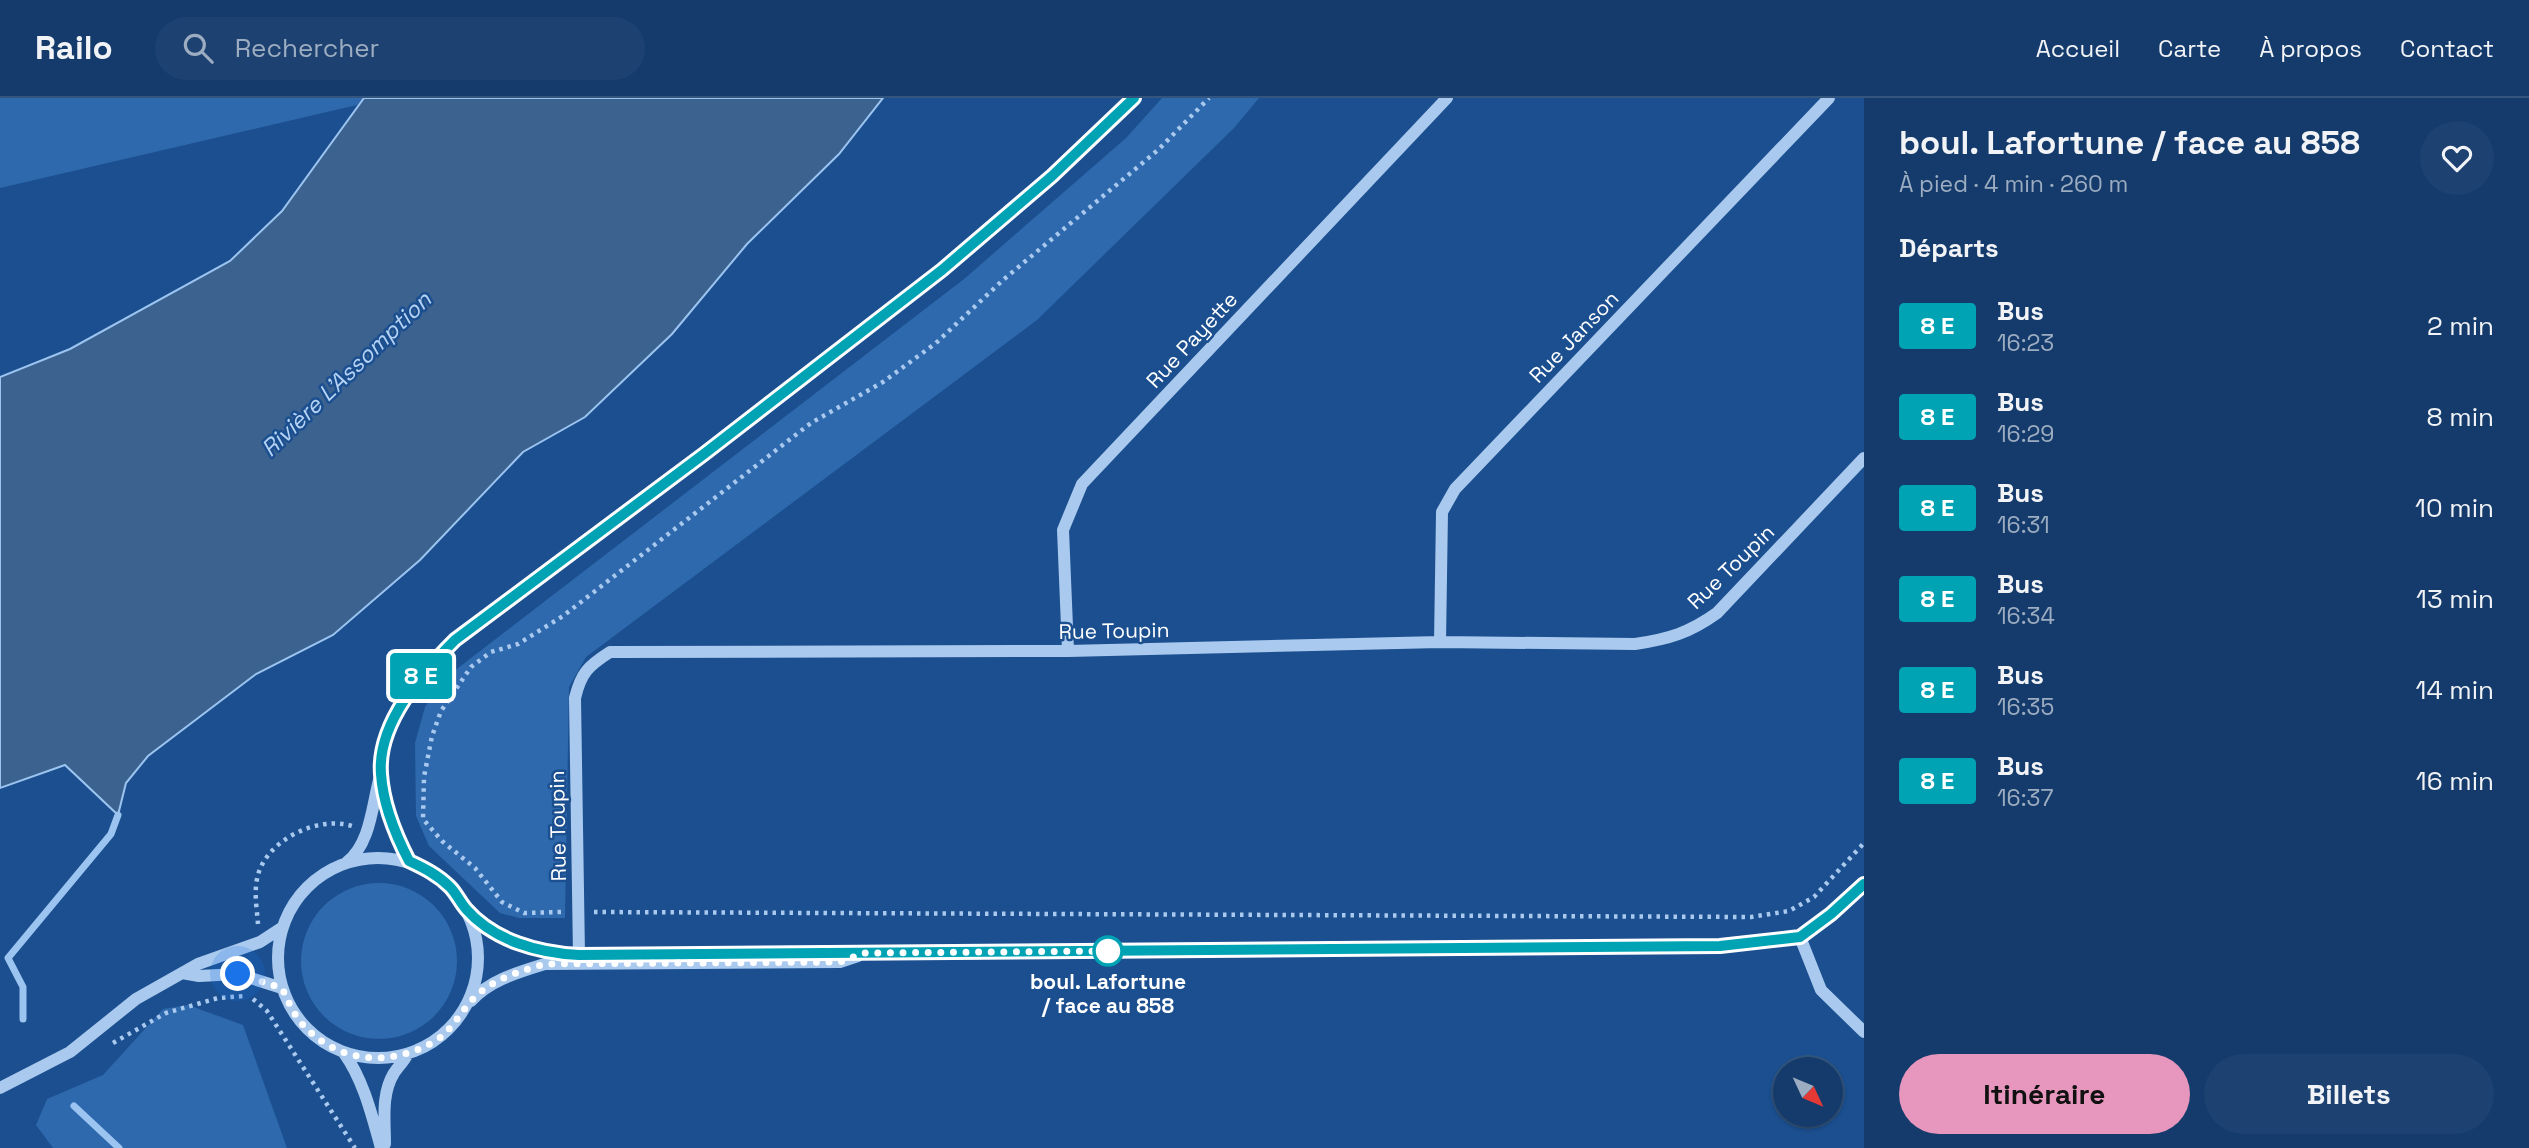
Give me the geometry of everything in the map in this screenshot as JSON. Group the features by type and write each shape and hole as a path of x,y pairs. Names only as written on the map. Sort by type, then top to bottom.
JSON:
{"street":[{"path":"864,953 840,962 545,964 515,973 488,986 437,1040 407,1055 376,1059 344,1053 323,1043 305,1028 282,988 278,957 283,927 296,898 318,876 354,856 362,845 389,730 403,702 426,670 455,640 704,454 942,270 1052,176 1134,98"},
{"name":"Rue Payette","path":"1068,651 1063,530 1082,484 1447,98"},
{"name":"Rue Janson","path":"1440,642 1442,512 1455,489 1829,98"},
{"name":"Rue Toupin","path":"579,955 575,698 580,678 593,662 610,652 1068,651 1440,642 1635,644 1676,637 1695,629 1717,613 1864,458"},
{"path":"381,773 386,804 409,861"},
{"path":"346,862 378,857 409,861 432,872 451,888 466,909 484,925 522,945 559,954 579,955 1720,946 1800,937 1864,884"},
{"path":"460,1017 473,992 479,964 476,936 466,909"},
{"path":"0,1088 70,1052 136,999 198,964 260,942 283,927"},
{"path":"1800,937 1821,990 1864,1032"},
{"path":"182,973 199,976 238,974 282,988"},
{"path":"344,1053 355,1070 384,1148"},
{"path":"384,1148 384,1107 387,1091 395,1072 407,1055"}],"path":[{"path":"553,912 524,913 502,902 475,868 442,841 423,819 424,777 432,736 441,711 471,667 491,652 518,644 563,616 811,423 883,382 936,343 1003,280 1158,150 1209,98"},
{"path":"416,822 423,819"},
{"path":"258,925 257,878 270,851 318,823 340,822 355,826"},
{"path":"608,912 1751,917 1789,911 1814,897 1864,844"},
{"path":"106,1047 166,1013 218,998 249,996 267,1011 355,1148"}],"shaded area":[{"path":"0,98 364,98 357,105 0,188"},
{"path":"1162,98 1259,98 1234,128 1037,320 586,657 569,687 565,918 519,918 500,913 429,846 416,816 415,743 425,707 445,678 964,279 1126,138"},
{"path":"379,883 409,889 434,906 451,931 457,961 451,991 434,1016 409,1033 379,1039 349,1033 324,1016 307,991 301,961 307,931 324,906 349,889"},
{"path":"188,1005 243,1025 287,1148 53,1148 36,1125 47,1099 103,1075 163,1009"}],"water":[{"name":"Rivière L'Assomption","path":"364,98 883,98 839,154 747,244 672,334 585,417 523,452 420,560 333,635 256,674 148,756 126,783 118,815 65,765 0,788 0,377 70,349 230,261 282,211"}],"waterway":[{"path":"23,1019 23,987 8,958 111,834 118,815"},
{"path":"74,1106 119,1148"}],"bus line":[{"path":"1134,98 1052,176 942,270 704,454 455,640 426,670 403,702 389,730 381,764 386,804 409,861 432,872 451,888 466,909 497,933 522,945 559,954 579,955 1720,946 1800,937 1864,884"}],"place":[{"name":"boul. Lafortune / face au 858","path":"1108,951"}],"route":[{"path":"238,974 282,988 305,1028 323,1043 344,1053 376,1059 407,1055 437,1040 488,986 515,973 545,964 840,962 864,953 1113,951 1108,951"}]}
